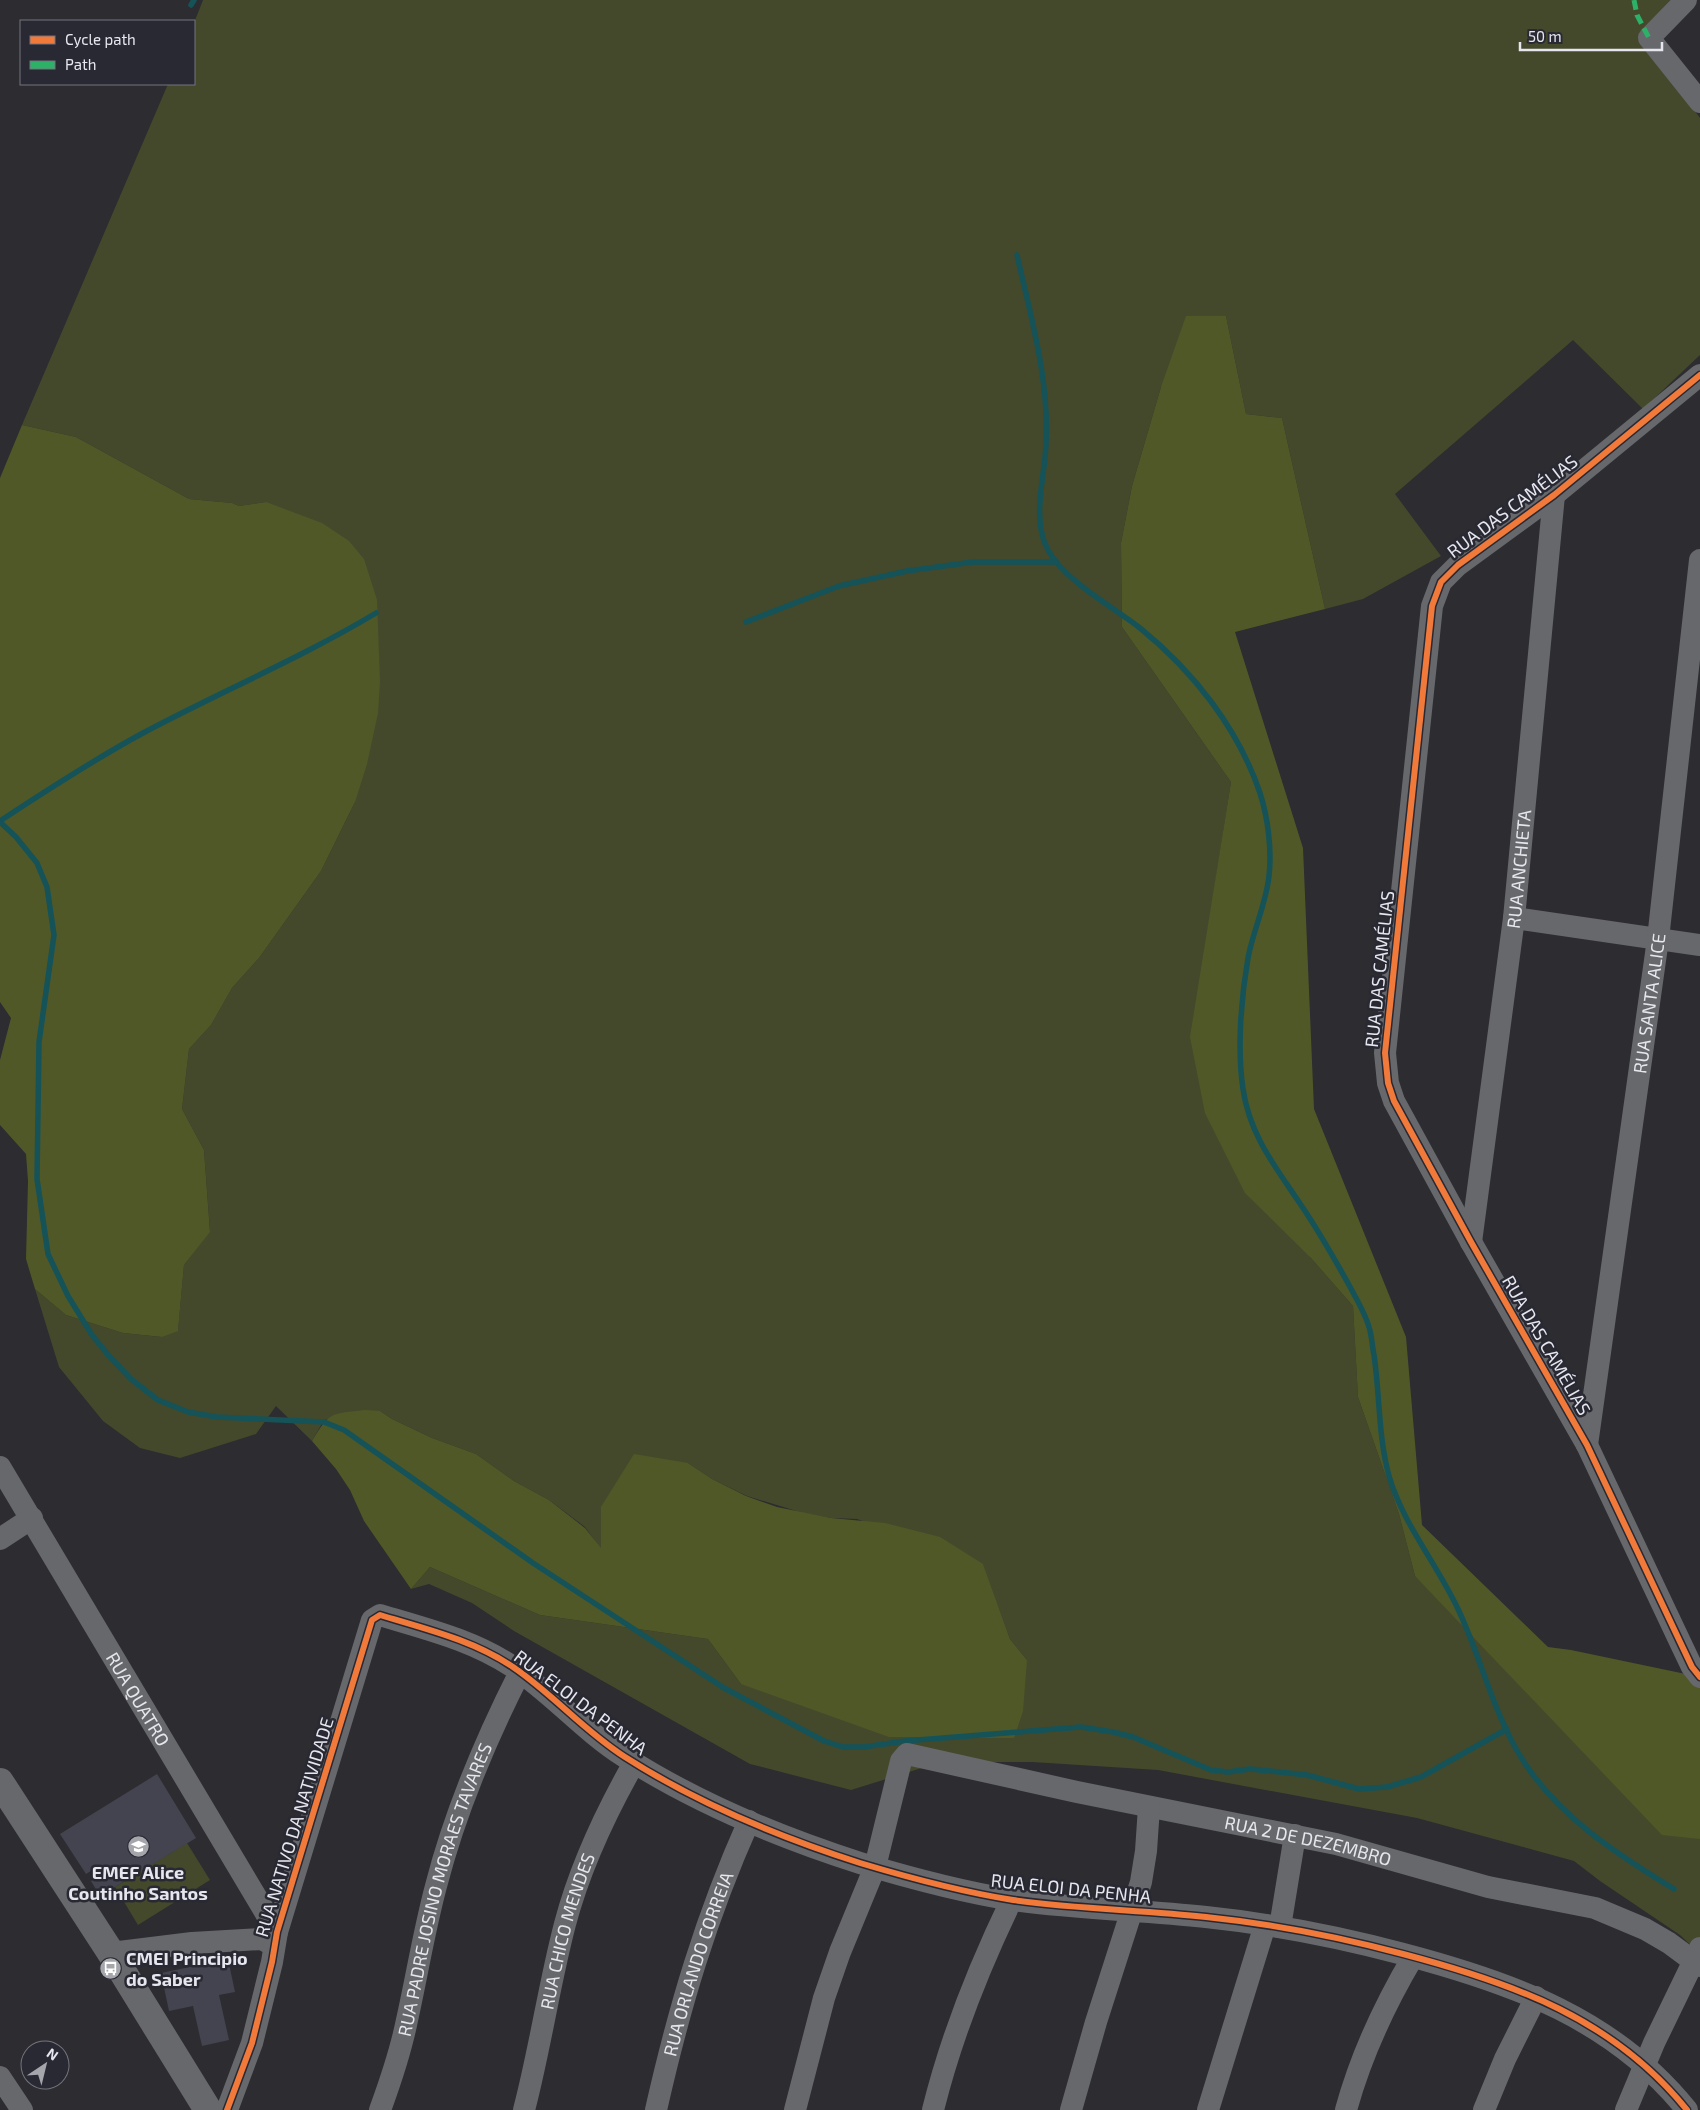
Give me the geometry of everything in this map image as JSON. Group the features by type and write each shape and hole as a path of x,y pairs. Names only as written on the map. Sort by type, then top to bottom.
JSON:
{"street":[{"path":"1686,0 1649,38 1700,102"},
{"name":"RUA DAS CAMÉLIAS","path":"1700,375 1554,495 1458,564 1441,582 1432,606 1385,1053 1385,1068 1394,1100 1471,1242 1586,1445 1692,1667 1700,1677"},
{"name":"RUA ANCHIETA","path":"1471,1242 1514,918 1554,495"},
{"name":"RUA SANTA ALICE","path":"1586,1445 1658,939 1700,560"},
{"path":"1514,918 1700,945"},
{"name":"RUA QUATRO","path":"0,1467 32,1518 275,1938"},
{"path":"0,1538 32,1518"},
{"name":"RUA NATIVO DA NATIVIDADE","path":"227,2110 252,2043 272,1962 275,1938 372,1620 380,1615"},
{"name":"RUA ELOI DA PENHA","path":"380,1615 474,1646 520,1672 605,1744 634,1763 677,1788 749,1821 809,1845 910,1877 1012,1899 1054,1905 1209,1917 1320,1934 1413,1957 1483,1978 1536,1997 1595,2029 1644,2064 1687,2110"},
{"name":"RUA PADRE JOSINO MORAES TAVARES","path":"380,2110 401,2045 424,1934 451,1834 482,1752 520,1672"},
{"name":"RUA 2 DE DEZEMBRO","path":"875,1867 901,1761 907,1754 1336,1844 1488,1887 1595,1908 1645,1929 1698,1958"},
{"name":"RUA CHICO MENDES","path":"524,2110 556,1959 574,1895 603,1821 634,1763"},
{"path":"0,1782 111,1953 208,2110"},
{"path":"1071,2110 1096,2022 1133,1911 1144,1867 1149,1806"},
{"name":"RUA ORLANDO CORREIA","path":"656,2110 671,2044 700,1942 718,1893 749,1821"},
{"path":"1208,2110 1272,1926 1295,1835"},
{"path":"795,2110 824,1998 840,1952 875,1867"},
{"path":"933,2110 962,2013 1012,1899"},
{"path":"111,1953 192,1942 275,1938"},
{"path":"1346,2110 1354,2080 1378,2019 1413,1957"},
{"path":"1626,2110 1644,2064 1698,1958"},
{"path":"1484,2110 1505,2059 1536,1997"},
{"path":"0,2077 22,2110"}],"green space":[{"path":"203,0 1676,0 1640,36 1700,118 1700,355 1643,409 1573,340 1395,494 1441,556 1363,599 1325,609 1282,418 1246,414 1226,316 1161,387 1132,486 1121,543 1122,627 1231,782 1202,968 1310,1257 1353,1306 1358,1397 1399,1514 1415,1576 1700,1839 1700,1954 1680,1935 1600,1881 1574,1861 1417,1818 1158,1770 1032,1762 941,1762 851,1790 750,1764 514,1631 472,1603 429,1584 411,1589 430,1567 540,1615 708,1639 741,1684 1027,1660 1010,1639 983,1565 857,1519 831,1518 803,1513 747,1496 712,1479 688,1463 601,1549 585,1527 549,1500 514,1481 476,1454 432,1438 392,1419 380,1411 324,1420 312,1441 276,1406 256,1434 180,1458 140,1448 103,1421 59,1367 35,1289 66,1315 123,1333 161,1337 178,1330 184,1265 210,1231 204,1150 182,1109 189,1049 211,1025 232,988 259,958 321,871 355,802 266,502 239,506 232,503 189,499 76,437 22,425 168,85 195,85 195,20"},
{"path":"1186,316 1226,316 1246,414 1282,418 1325,609 1235,632 1303,848 1314,1109 1406,1337 1422,1525 1548,1647 1571,1650 1700,1677 1700,1839 1662,1835 1415,1576 1399,1514 1358,1397 1353,1306 1310,1257 1245,1193 1205,1113 1190,1037 1231,782 1122,627 1121,543 1132,486 1161,387"},
{"path":"22,425 76,437 189,499 232,503 239,506 266,502 322,523 349,541 364,559 377,600 380,682 378,713 367,764 355,802 321,871 259,958 232,988 211,1025 189,1049 182,1109 204,1150 210,1232 184,1265 178,1331 162,1337 123,1333 66,1315 35,1289 26,1259 28,1181 26,1154 0,1125 0,1060 11,1018 0,1002 0,478"},
{"path":"380,1411 392,1419 432,1438 476,1454 514,1481 549,1500 585,1528 601,1548 601,1507 634,1454 688,1463 712,1479 746,1496 777,1507 831,1518 885,1523 940,1537 983,1564 1010,1639 1027,1660 1023,1711 1014,1738 889,1737 741,1684 708,1639 540,1615 430,1567 411,1589 364,1521 350,1490 336,1469 312,1441 323,1424 332,1416 345,1412"},
{"path":"187,1843 210,1880 138,1925 115,1887"}],"building":[{"path":"157,1774 196,1838 100,1896 91,1881 99,1876 94,1869 86,1874 60,1834"},
{"path":"228,1959 235,1992 219,1995 229,2040 202,2046 193,2006 169,2011 161,1973"}],"waterway":[{"path":"191,5 194,0"},
{"path":"1017,255 1039,355 1046,406 1045,458 1040,504 1043,539 1055,561 1065,572 1140,628 1178,663 1195,682 1212,702 1239,746 1251,769 1260,793 1269,834 1270,866 1265,897 1248,958 1243,990 1240,1057 1246,1106 1265,1150 1326,1244 1363,1311 1371,1334 1385,1461 1395,1494 1411,1527 1450,1592 1499,1713 1515,1747 1529,1770 1546,1791 1585,1828 1606,1845 1674,1889"},
{"path":"746,622 839,586 907,571 973,562 1056,562"},
{"path":"0,821 124,743 290,660 376,613"},
{"path":"0,822 16,837 37,863 47,887 54,935 39,1042 37,1179 48,1254 68,1296 92,1335 131,1379 158,1400 188,1412 217,1417 324,1422 344,1430 533,1563 724,1688 824,1741 843,1747 864,1747 905,1741 1081,1727 1133,1737 1211,1770 1228,1772 1250,1769 1307,1775 1359,1789 1387,1787 1421,1777 1507,1729"}],"marked path":[{"path":"1634,0 1637,15 1649,38"}],"cycle path":[{"path":"1700,375 1554,495 1458,565 1441,582 1432,606 1385,1053 1388,1083 1394,1101 1471,1242 1587,1445 1692,1667 1700,1677"},
{"path":"227,2110 252,2043 272,1962 277,1932 372,1620 380,1615 432,1630 482,1649 528,1678 610,1747 652,1774 739,1818 799,1842 898,1874 994,1897 1037,1903 1256,1923 1355,1942 1444,1965 1522,1992 1594,2028 1627,2051 1658,2078 1687,2110"}],"place":[{"name":"EMEF Alice Coutinho Santos","path":"138,1847"},
{"name":"CMEI Principio do Saber","path":"110,1968"}]}
